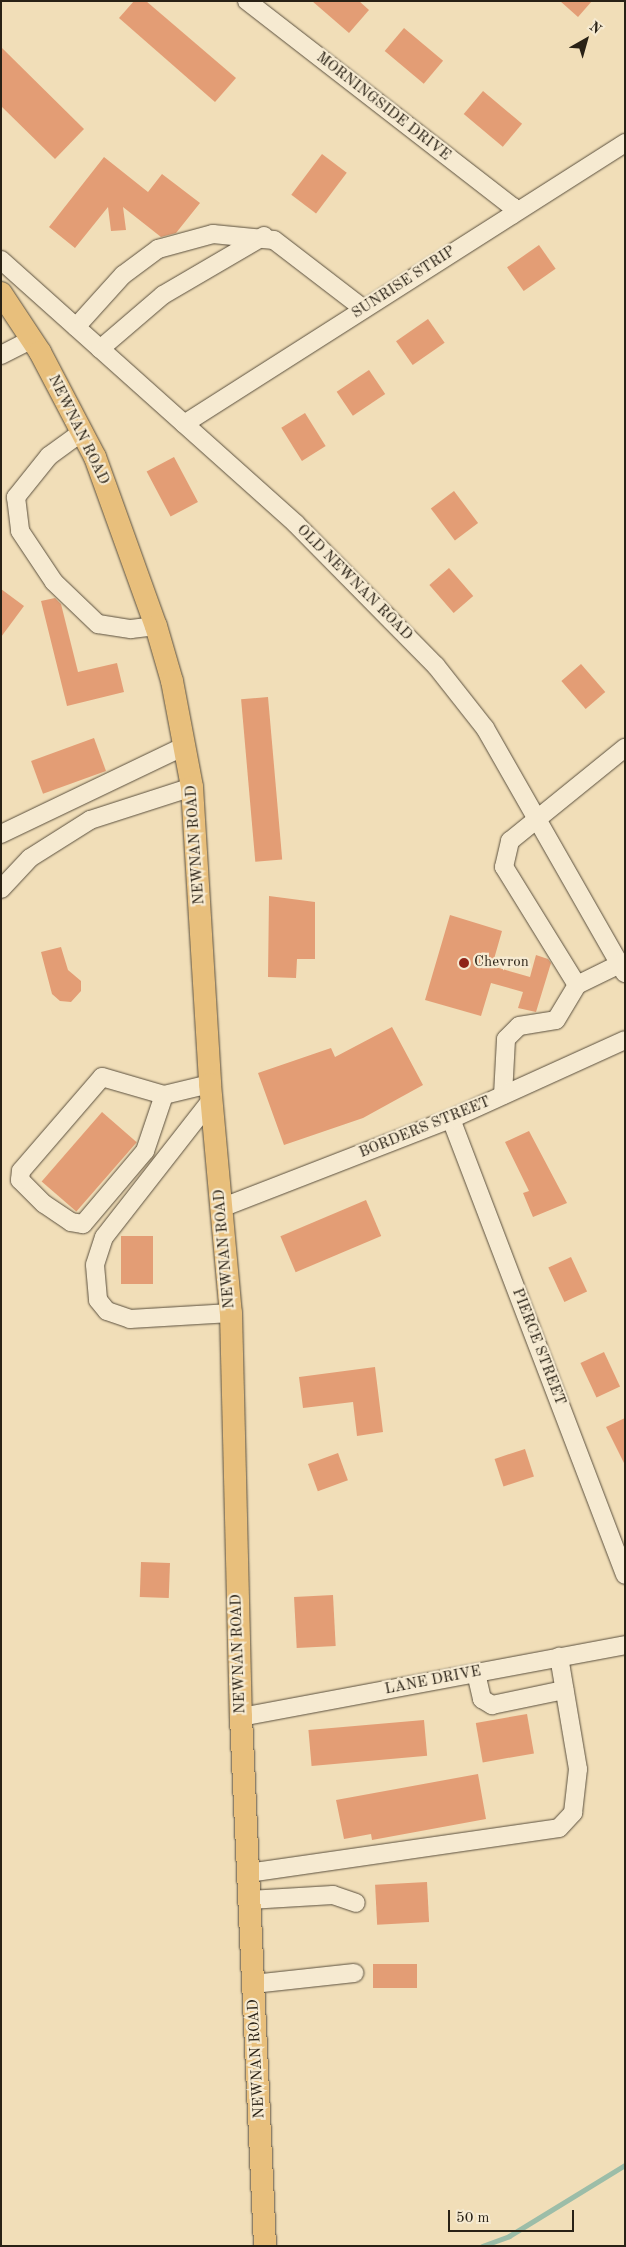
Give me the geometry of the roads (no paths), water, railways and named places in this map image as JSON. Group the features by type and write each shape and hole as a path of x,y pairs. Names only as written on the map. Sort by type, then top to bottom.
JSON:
{"main road":[{"name":"NEWNAN ROAD","path":"1,293 32,339 82,432 156,626 185,746 192,787 211,1092 231,1313 241,1716 265,2246"}],"street":[{"name":"MORNINGSIDE DRIVE","path":"247,1 513,207 512,215"},
{"name":"SUNRISE STRIP","path":"184,424 625,143"},
{"path":"76,327 124,276 158,249 212,234 264,236 313,267 364,309"},
{"path":"100,349 163,295 264,236"},
{"name":"OLD NEWNAN ROAD","path":"1,260 296,524 436,666 485,728 540,817 622,968"},
{"path":"1,355 32,339"},
{"path":"82,432 49,456 16,497 20,531 54,582 98,624 131,629 156,626"},
{"path":"1,834 185,746"},
{"path":"577,985 504,867 510,841 625,748"},
{"path":"1,889 30,858 90,820 192,787"},
{"path":"503,1095 506,1039 519,1026 556,1020 577,985 622,968"},
{"name":"BORDERS STREET","path":"221,1208 451,1119 625,1040"},
{"path":"164,1095 145,1151 82,1224 70,1222 44,1204 20,1180 21,1171 102,1078 164,1095 211,1092"},
{"path":"211,1092 104,1237 96,1274 98,1300 107,1311 130,1319 231,1313"},
{"name":"PIERCE STREET","path":"451,1119 625,1574"},
{"name":"LANE DRIVE","path":"241,1716 625,1645"},
{"path":"248,1874 559,1828 573,1813 578,1769 559,1657"},
{"path":"476,1673 482,1700 492,1705 564,1690"},
{"path":"249,1900 333,1896 356,1903"},
{"path":"253,1984 354,1973"}],"waterway":[{"path":"482,2246 509,2236 625,2165"}],"place":[{"name":"Chevron","path":"464,963"}]}
